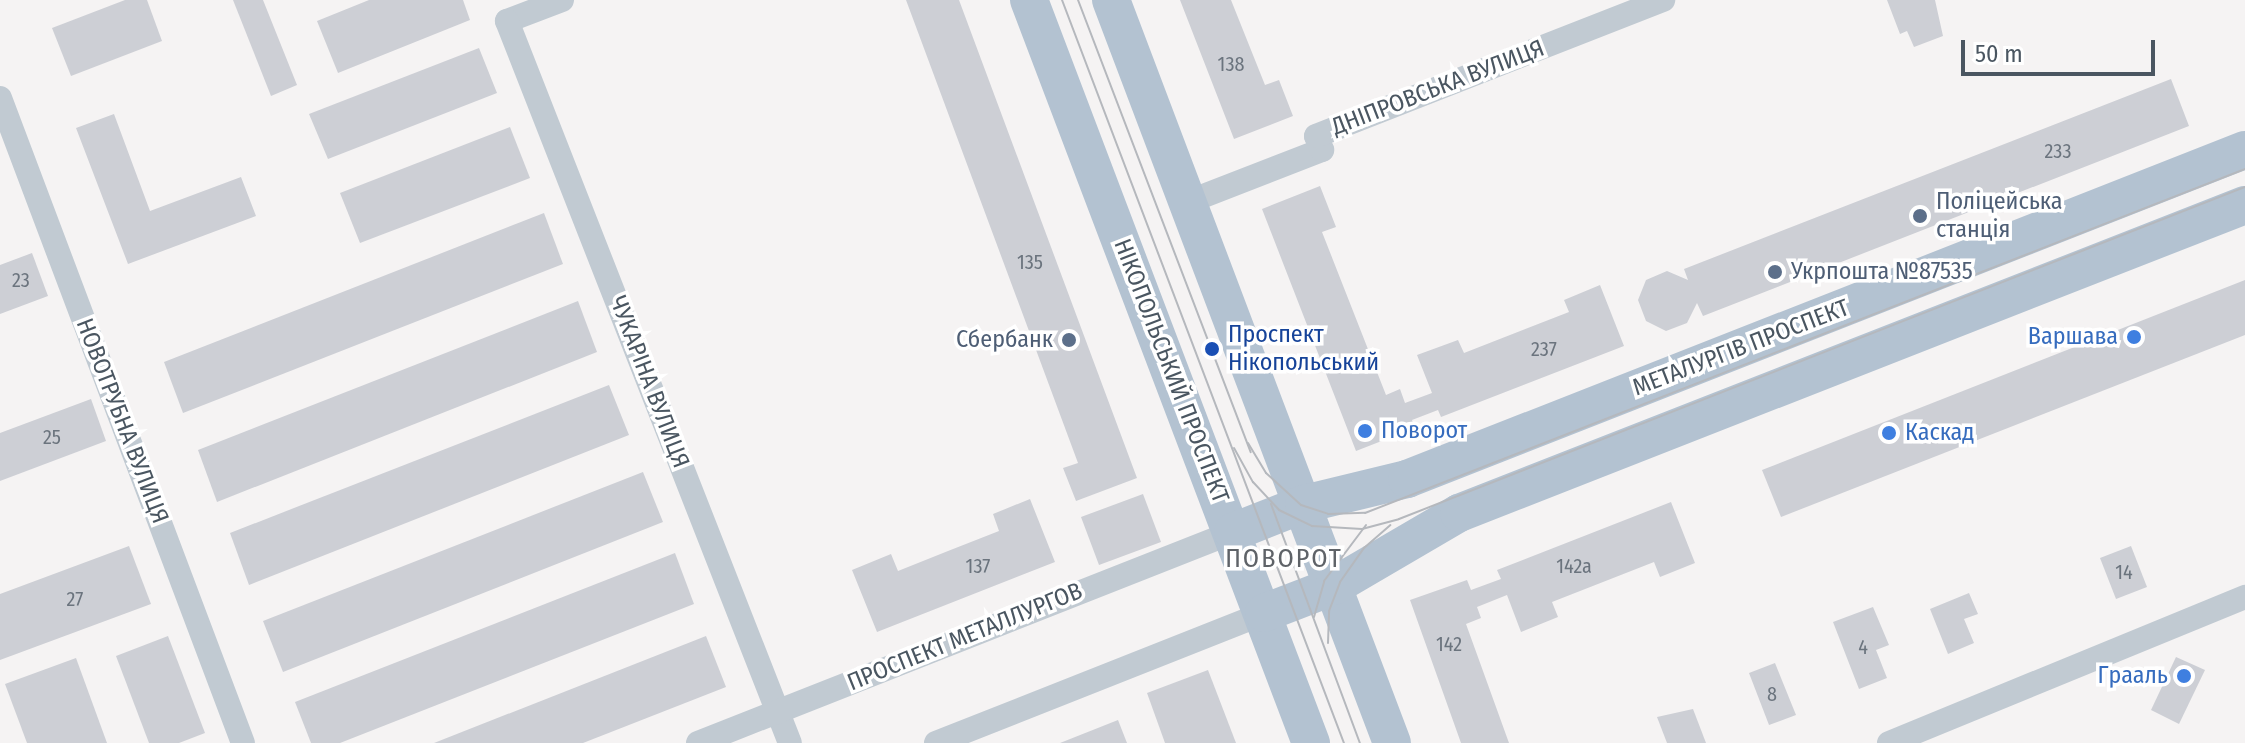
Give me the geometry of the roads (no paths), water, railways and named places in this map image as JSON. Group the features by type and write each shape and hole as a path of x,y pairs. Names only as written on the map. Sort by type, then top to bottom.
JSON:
{"main road":[{"name":"НІКОПОЛЬСЬКИЙ ПРОСПЕКТ","path":"1029,0 1311,743"},
{"path":"1111,0 1392,743"},
{"name":"МЕТАЛУРГІВ ПРОСПЕКТ","path":"1233,532 1304,504 1407,479 2245,150"},
{"name":"МЕТАЛУРГІВ ПРОСПЕКТ","path":"1264,613 1334,586 1459,513 2245,205"}],"street":[{"name":"ЧУКАРІНА ВУЛИЦЯ","path":"562,0 507,21 790,743"},
{"name":"ДНІПРОВСЬКА ВУЛИЦЯ","path":"1188,202 1322,150 1316,136 1663,0"},
{"name":"НОВОТРУБНА ВУЛИЦЯ","path":"0,98 243,743"},
{"name":"ПРОСПЕКТ МЕТАЛЛУРГОВ","path":"698,743 1233,532"},
{"path":"1889,743 2245,597"},
{"path":"936,743 1264,613"}],"tram line":[{"path":"1062,0 1344,743"},
{"path":"1078,0 1251,452"},
{"path":"1248,443 1266,473 1301,505 1328,514 1365,513 2245,169"},
{"path":"1234,448 1253,482 1279,510 1312,526 1362,529 1399,519 2245,187"},
{"path":"1271,504 1360,743"},
{"path":"1314,617 1324,581 1366,525"},
{"path":"1328,643 1329,611 1340,582 1364,548 1390,525"}],"place":[{"name":"Поліцейська станція","path":"1920,216"},
{"name":"Укрпошта №87535","path":"1775,272"},
{"name":"Варшава","path":"2134,337"},
{"name":"Сбербанк","path":"1069,340"},
{"name":"Проспект Нікопольський","path":"1212,349"},
{"name":"Поворот","path":"1365,431"},
{"name":"Каскад","path":"1889,433"},
{"name":"Грааль","path":"2184,676"}],"district":[{"name":"ПОВОРОТ","path":"1284,559"}]}
